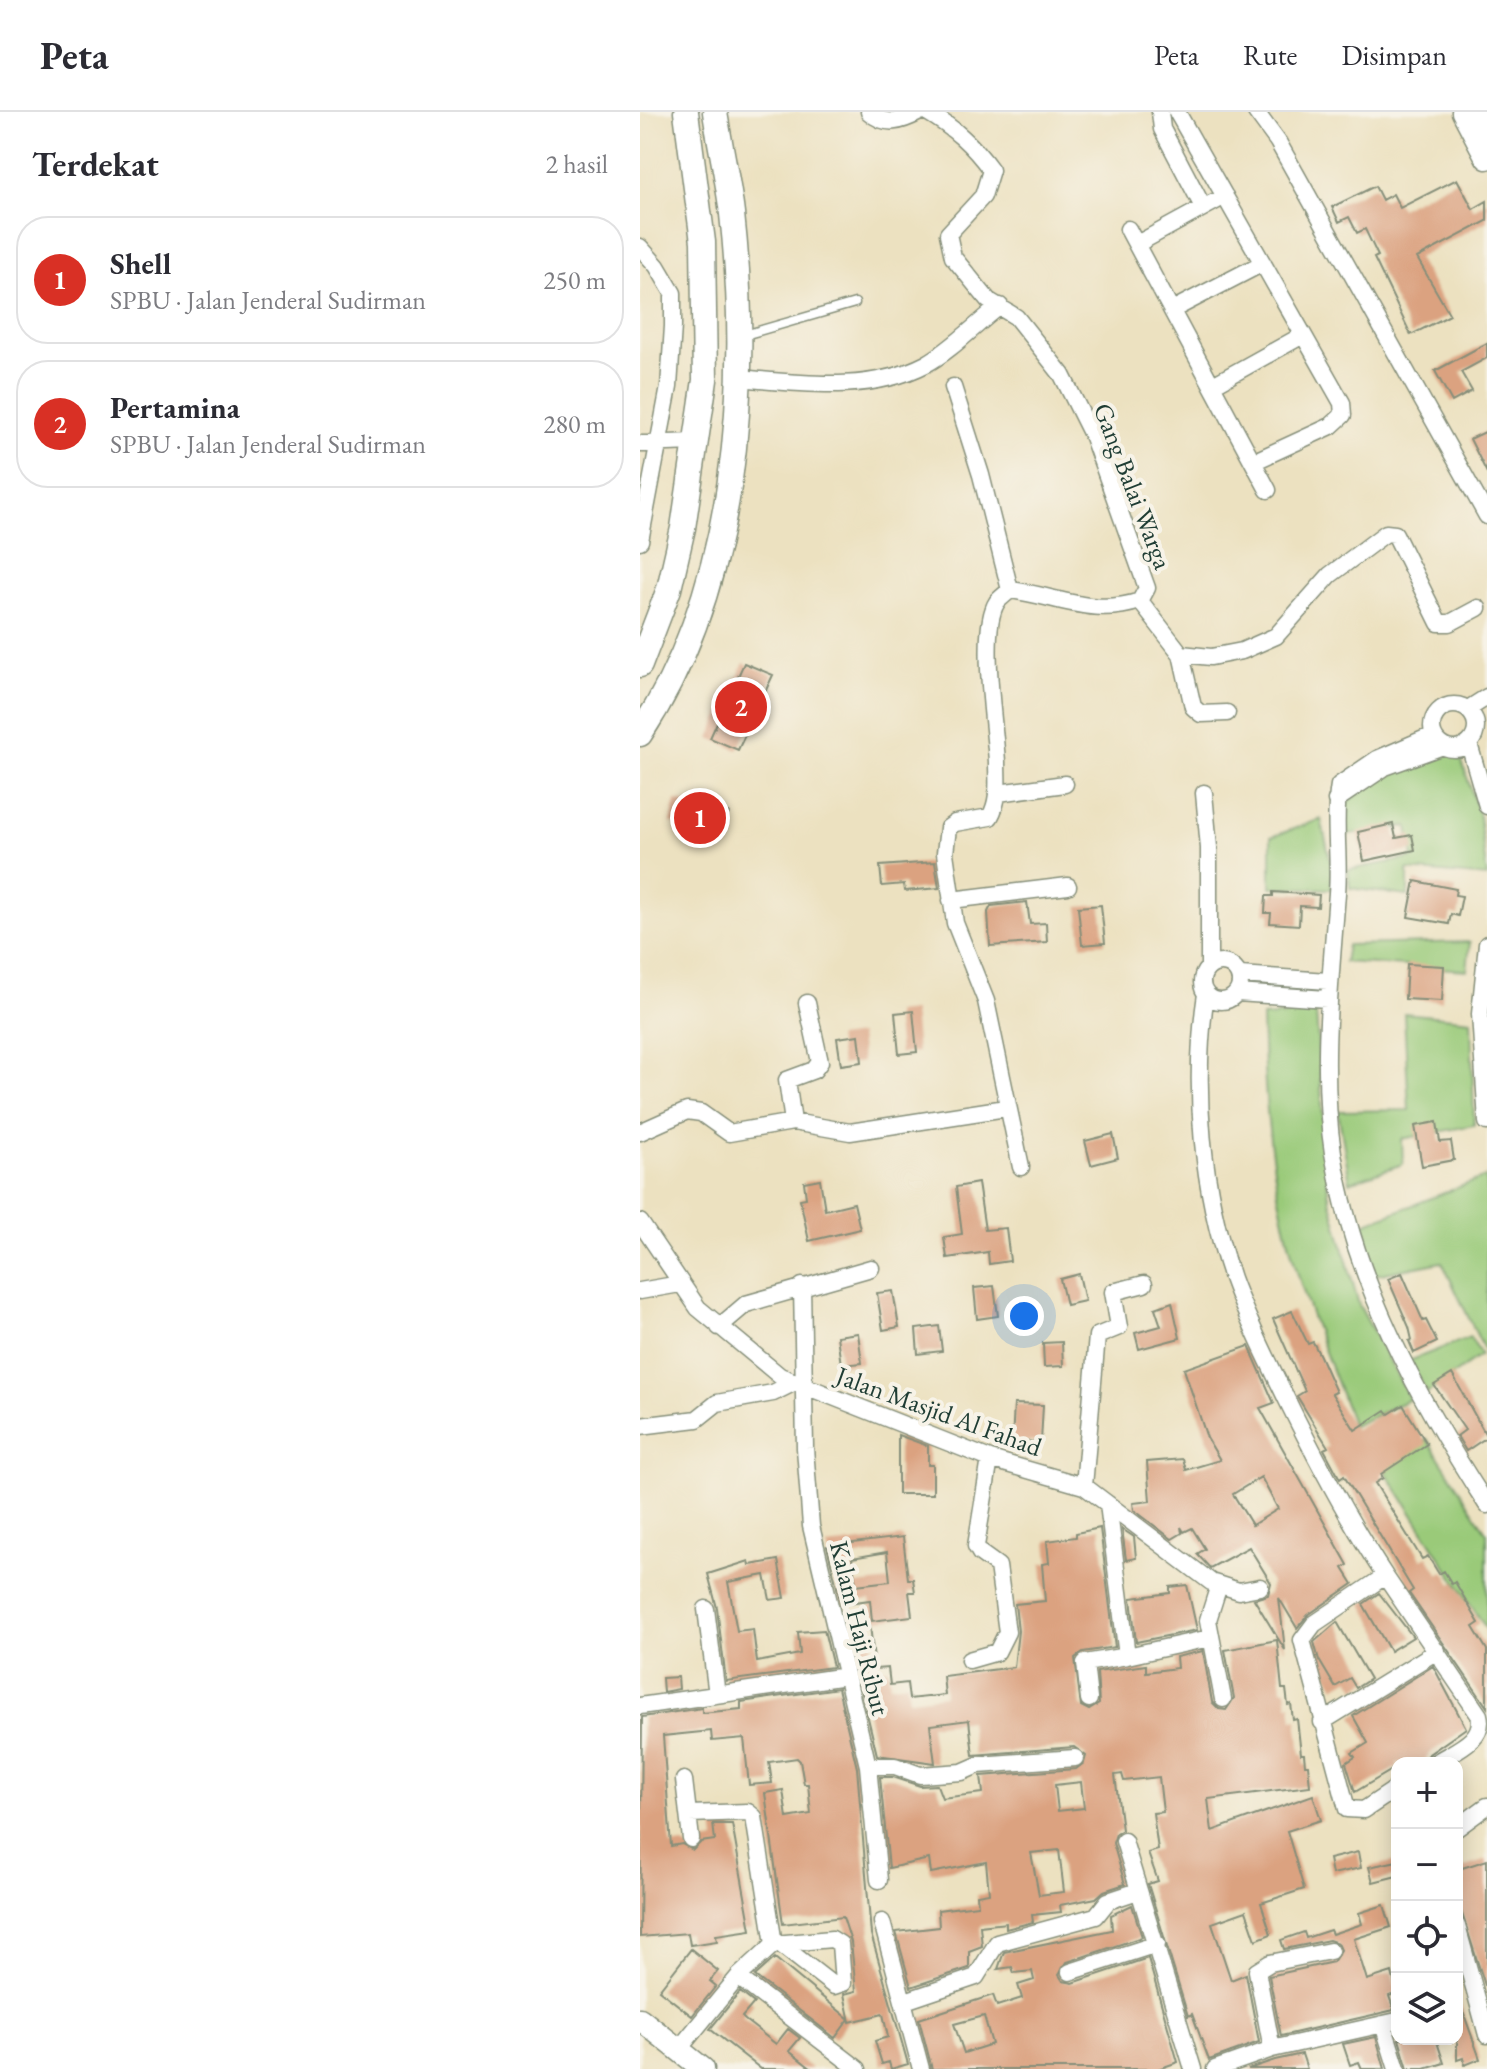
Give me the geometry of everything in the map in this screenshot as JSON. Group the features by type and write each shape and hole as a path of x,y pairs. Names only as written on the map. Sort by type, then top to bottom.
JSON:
{"main road":[{"path":"640,665 647,633 676,559 705,380 707,328 703,242 686,112"},
{"path":"640,734 664,697 687,643 722,533 734,450 738,337 732,215 715,112"}],"street":[{"path":"869,112 879,121 902,122 920,112"},
{"name":"Gang Balai Warga","path":"927,112 949,125 976,149 991,170 983,196 948,234 953,257 988,300 1016,317 1062,375 1093,437 1147,588 1140,601 1118,609 1097,610 1010,590"},
{"path":"1160,112 1162,129 1203,207"},
{"path":"1177,112 1342,403 1343,415 1331,426 1253,462"},
{"path":"1256,112 1278,142 1487,516"},
{"path":"1463,112 1487,158"},
{"path":"1483,112 1487,120"},
{"path":"1137,244 1225,196"},
{"path":"1128,229 1268,490"},
{"path":"640,247 657,266 673,293 673,326 659,444 640,541"},
{"path":"1172,310 1263,263"},
{"path":"737,378 798,383 878,383 928,363 1000,306"},
{"path":"673,326 707,328"},
{"path":"1213,385 1303,335"},
{"path":"953,387 981,475 1010,590 997,602 987,635 998,793 990,817 955,823 948,828 945,853 955,923 986,1001 1006,1108 1021,1167"},
{"path":"640,444 696,442"},
{"path":"1181,654 1211,657 1242,651 1276,636 1330,575 1386,533 1395,534 1439,623 1450,623 1478,608"},
{"path":"1140,601 1181,654 1193,707 1201,714 1227,713"},
{"path":"1487,697 1469,744 1487,806"},
{"path":"1438,741 1433,718 1444,706 1453,704 1477,717"},
{"path":"1469,744 1461,748 1438,741 1385,767 1336,800 1337,890 1327,999 1333,1151 1352,1233 1374,1298 1402,1363 1437,1428 1487,1505"},
{"path":"998,793 1065,784"},
{"path":"1204,793 1209,848 1209,967 1202,980 1206,994 1200,1075 1201,1117 1215,1210 1232,1279 1308,1443 1357,1534 1479,1715 1481,1725 1478,1735 1444,1757"},
{"path":"951,900 1068,886"},
{"path":"1487,944 1480,1014 1487,1122"},
{"path":"1209,967 1226,964 1240,975 1328,981"},
{"path":"1237,993 1240,975"},
{"path":"1206,994 1222,1002 1237,993 1327,999"},
{"path":"793,1122 787,1080 814,1070 820,1062 807,1003"},
{"path":"640,1132 687,1111 701,1113 729,1133 793,1122 850,1132 1006,1108"},
{"name":"Jalan Masjid Al Fahad","path":"640,1222 680,1284 719,1327 768,1369 990,1459 1084,1486 1167,1552 1219,1585 1239,1591 1260,1587"},
{"path":"719,1327 746,1304 871,1268"},
{"path":"640,1291 680,1284"},
{"path":"1084,1486 1097,1336 1118,1328 1114,1290 1144,1284"},
{"name":"Kalam Haji Ribut","path":"802,1286 799,1384 811,1526 868,1766 879,1880"},
{"path":"640,1426 697,1419 717,1403 773,1393 799,1384"},
{"path":"969,1660 997,1652 1007,1632 998,1566 980,1553 976,1546 990,1459"},
{"path":"1108,1504 1127,1656"},
{"path":"1385,1576 1314,1624 1302,1640 1347,1809 1364,1810 1391,1792"},
{"path":"1219,1585 1208,1620 1223,1699"},
{"path":"706,1609 717,1695"},
{"path":"1089,1699 1085,1663 1210,1638"},
{"path":"1322,1722 1437,1651"},
{"path":"640,1706 846,1676"},
{"path":"868,1766 895,1766 920,1775 962,1772 978,1765 1075,1758"},
{"path":"684,1780 691,1839"},
{"path":"1463,1824 1487,1806"},
{"path":"679,2049 738,1977 777,1944 754,1817 748,1812 689,1814"},
{"path":"1124,1841 1193,2069"},
{"path":"905,2001 976,1977 997,1943 1096,1916 1112,1898 1138,1891"},
{"path":"882,1922 921,2069"},
{"path":"1070,1972 1157,1944"},
{"path":"1463,1948 1487,2035"},
{"path":"1272,2049 1257,1971 1270,1963 1330,1951"},
{"path":"738,1977 858,2069"},
{"path":"1215,2069 1272,2049 1390,2023 1397,2069"},
{"path":"643,2027 679,2049 703,2069"}],"lane":[{"path":"738,337 855,303"}],"green space":[{"path":"1440,752 1460,755 1479,815 1487,877 1408,870 1408,896 1350,888 1348,870 1413,858 1408,826 1345,835 1343,805 1389,771"},
{"path":"1321,819 1331,864 1332,889 1271,887 1271,837"},
{"path":"1470,942 1467,970 1344,962 1347,945"},
{"path":"1316,1013 1328,1192 1359,1305 1410,1399 1353,1426 1314,1323 1289,1244 1268,1118 1262,1017"},
{"path":"1404,1013 1471,1020 1474,1125 1402,1139 1403,1164 1350,1182 1338,1111 1409,1110"},
{"path":"1485,1177 1487,1356 1442,1262 1375,1275 1364,1224"},
{"path":"1470,1337 1481,1355 1427,1393 1409,1361"},
{"path":"1427,1439 1487,1533 1487,1630 1378,1460"}],"building":[{"path":"1457,179 1473,209 1487,201 1487,221 1417,258 1450,315 1411,335 1374,258 1378,256 1365,229 1357,233 1349,217 1339,222 1332,207 1375,186 1382,200 1393,194 1400,208"},
{"path":"1487,343 1487,358 1461,372 1472,391 1452,402 1435,371"},
{"path":"1487,431 1487,473 1470,439"},
{"path":"744,663 773,675 738,750 710,738"},
{"path":"676,801 729,812 724,834 671,823"},
{"path":"1393,824 1396,838 1412,835 1415,850 1364,861 1358,832"},
{"path":"935,862 939,888 905,891 904,884 882,886 880,866"},
{"path":"1415,881 1456,889 1455,895 1462,896 1458,916 1451,914 1449,924 1408,917"},
{"path":"1273,892 1319,895 1318,907 1300,906 1299,925 1270,923 1271,913 1265,913 1266,896 1273,896"},
{"path":"1027,902 1030,924 1046,923 1047,942 990,946 988,912 991,906"},
{"path":"1101,905 1105,943 1082,945 1078,907"},
{"path":"1407,964 1444,966 1442,1001 1405,999"},
{"path":"913,1011 917,1052 899,1054 895,1013"},
{"path":"859,1035 862,1062 841,1065 837,1038"},
{"path":"1437,1122 1440,1142 1451,1141 1454,1160 1422,1166 1415,1126"},
{"path":"1113,1134 1118,1158 1091,1165 1085,1141"},
{"path":"820,1179 825,1210 854,1203 860,1229 809,1241 800,1199 806,1198 804,1182"},
{"path":"978,1183 985,1230 1006,1228 1010,1261 989,1264 988,1252 947,1258 944,1237 962,1234 956,1187"},
{"path":"1402,1273 1423,1321 1426,1320 1437,1342 1414,1353 1409,1341 1412,1340 1409,1327 1388,1279"},
{"path":"1079,1274 1085,1301 1066,1305 1060,1279"},
{"path":"994,1286 998,1316 977,1319 974,1288"},
{"path":"893,1291 899,1327 883,1330 877,1293"},
{"path":"1172,1302 1180,1338 1139,1349 1135,1333 1161,1326 1155,1308"},
{"path":"1292,1311 1308,1344 1313,1342 1336,1392 1332,1394 1355,1430 1386,1410 1389,1414 1403,1405 1427,1444 1381,1474 1383,1478 1375,1483 1422,1559 1428,1556 1439,1574 1444,1571 1452,1584 1455,1582 1479,1623 1473,1627 1487,1650 1487,1707 1409,1593 1413,1590 1344,1476 1340,1479 1324,1449 1328,1447 1297,1396 1305,1391 1273,1319"},
{"path":"939,1326 942,1351 918,1354 916,1329"},
{"path":"858,1333 862,1363 841,1365 837,1336"},
{"path":"1062,1342 1063,1366 1044,1367 1043,1343"},
{"path":"1249,1346 1274,1403 1260,1408 1348,1565 1343,1568 1353,1584 1308,1615 1297,1628 1279,1598 1285,1650 1254,1599 1268,1595 1271,1583 1249,1547 1210,1568 1197,1554 1205,1549 1192,1528 1184,1532 1181,1527 1182,1533 1172,1539 1134,1510 1133,1503 1150,1501 1147,1462 1183,1459 1186,1470 1220,1460 1207,1438 1184,1369","holes":["1261,1477 1278,1509 1252,1525 1233,1494"]},
{"path":"1452,1374 1487,1437 1466,1451 1457,1436 1465,1430 1434,1385"},
{"path":"1014,1404 1043,1405 1041,1442 1012,1441"},
{"path":"898,1435 928,1446 928,1465 933,1465 933,1494 898,1494"},
{"path":"1100,1528 1115,1647 1083,1652 1075,1658 1081,1706 1089,1710 1099,1704 1097,1672 1146,1665 1146,1672 1177,1668 1176,1657 1203,1651 1212,1702 1219,1709 1226,1710 1234,1698 1225,1650 1277,1640 1282,1689 1286,1689 1293,1720 1297,1719 1301,1754 1304,1754 1305,1765 1308,1765 1310,1786 1208,1799 1212,1831 1313,1795 1321,1820 1287,1831 1304,1889 1261,1903 1271,1934 1256,1940 1246,1911 1212,1923 1231,1980 1246,1974 1259,2042 1209,2060 1192,2014 1188,2016 1148,1884 1158,1881 1148,1853 1158,1850 1153,1813 1163,1812 1159,1777 1124,1781 1122,1774 1115,1775 1122,1830 1116,1834 1113,1843 1125,1884 1104,1891 1096,1898 1060,1905 1061,1912 1032,1915 1033,1922 1006,1929 1006,1923 980,1926 982,1946 969,1951 969,1968 911,1987 896,1932 939,1927 938,1910 978,1905 977,1895 989,1893 986,1862 931,1873 929,1859 889,1868 880,1777 893,1777 920,1786 937,1785 942,1798 983,1793 981,1776 1076,1769 1084,1763 1086,1756 1074,1747 973,1755 969,1720 930,1725 935,1763 877,1755 846,1627 870,1625 875,1669 888,1668 890,1685 907,1683 909,1699 945,1695 943,1676 1014,1667 1018,1631 1015,1604 1045,1601 1042,1564 1049,1563 1047,1541 1076,1537 1076,1533","holes":["1081,1782 1084,1808 1058,1811 1055,1785","1059,1850 1064,1892 1039,1895 1031,1853"]},
{"path":"1122,1529 1134,1537 1136,1558 1126,1560"},
{"path":"903,1537 908,1579 913,1579 915,1592 909,1592 912,1616 872,1621 870,1600 841,1604 827,1546","holes":["887,1552 890,1581 856,1585 852,1558"]},
{"path":"778,1560 785,1598 770,1600 765,1575 728,1582 737,1631 753,1629 757,1662 800,1654 798,1632 824,1630 833,1667 726,1681 717,1608 708,1574 749,1561 750,1565"},
{"path":"1187,1585 1197,1630 1136,1642 1131,1598 1170,1593 1170,1587"},
{"path":"1379,1593 1413,1637 1390,1651 1363,1604"},
{"path":"1337,1622 1370,1679 1356,1688 1350,1678 1335,1687 1319,1660 1314,1642"},
{"path":"1433,1666 1466,1728 1427,1757 1391,1757 1391,1771 1355,1792 1346,1763 1355,1757 1352,1753 1368,1743 1353,1716"},
{"path":"678,1677 679,1689 663,1692 662,1678"},
{"path":"838,1688 857,1768 871,1934 908,2064 891,2069 889,2062 882,2064 875,2041 888,2037 883,2014 850,2022 844,1994 856,1991 851,1942 843,1917 783,1924 765,1793 783,1790 787,1818 811,1814 808,1784 804,1784 797,1758 769,1762 772,1783 749,1785 744,1738 712,1741 711,1731 663,1736 671,1846 682,1844 693,1850 701,1842 715,1840 713,1824 732,1824 751,1930 716,1935 717,1941 690,1945 688,1933 640,1937 642,1717 702,1708 702,1713 741,1709 741,1702"},
{"path":"1358,1852 1361,1868 1332,1874 1329,1859"},
{"path":"1487,1860 1487,1985 1463,1917 1463,1868"},
{"path":"1391,1862 1391,1878 1373,1882 1369,1867"},
{"path":"1132,1905 1142,1937 1067,1962 1059,1975 1063,1981 1073,1983 1148,1958 1178,2062 1158,2069 932,2069 919,2019 993,1995 997,2006 1022,1998 1018,1985 1034,1980 1032,1971 1014,1973 1012,1967 998,1969 1004,1952 1112,1930 1111,1915","holes":["984,2016 992,2044 964,2053 954,2024"]},
{"path":"1384,1905 1391,1927 1354,1939 1367,1980 1391,1972 1391,2011 1281,2036 1269,1976 1333,1962 1341,1950 1338,1943 1329,1940 1284,1949 1281,1940 1304,1932 1306,1938 1330,1930 1332,1934 1362,1924 1359,1913"},
{"path":"691,1949 718,1971 710,1981 716,1986 692,2016 659,1990"},
{"path":"775,1958 849,2019 835,2038 755,1976"},
{"path":"740,1992 754,2003 742,2017 776,2044 788,2029 800,2038 789,2051 812,2069 761,2069 710,2029"},
{"path":"1463,2012 1480,2059 1465,2065 1463,2058 1457,2060 1457,2045 1463,2045"},
{"path":"1376,2037 1385,2069 1362,2069 1359,2062 1350,2065 1343,2044"},
{"path":"1401,2045 1438,2045 1444,2063 1425,2069 1408,2069"},
{"path":"1302,2054 1307,2069 1248,2069 1275,2060"}],"place":[{"name":"Pertamina","path":"741,707"},
{"name":"Shell","path":"700,818"}]}
